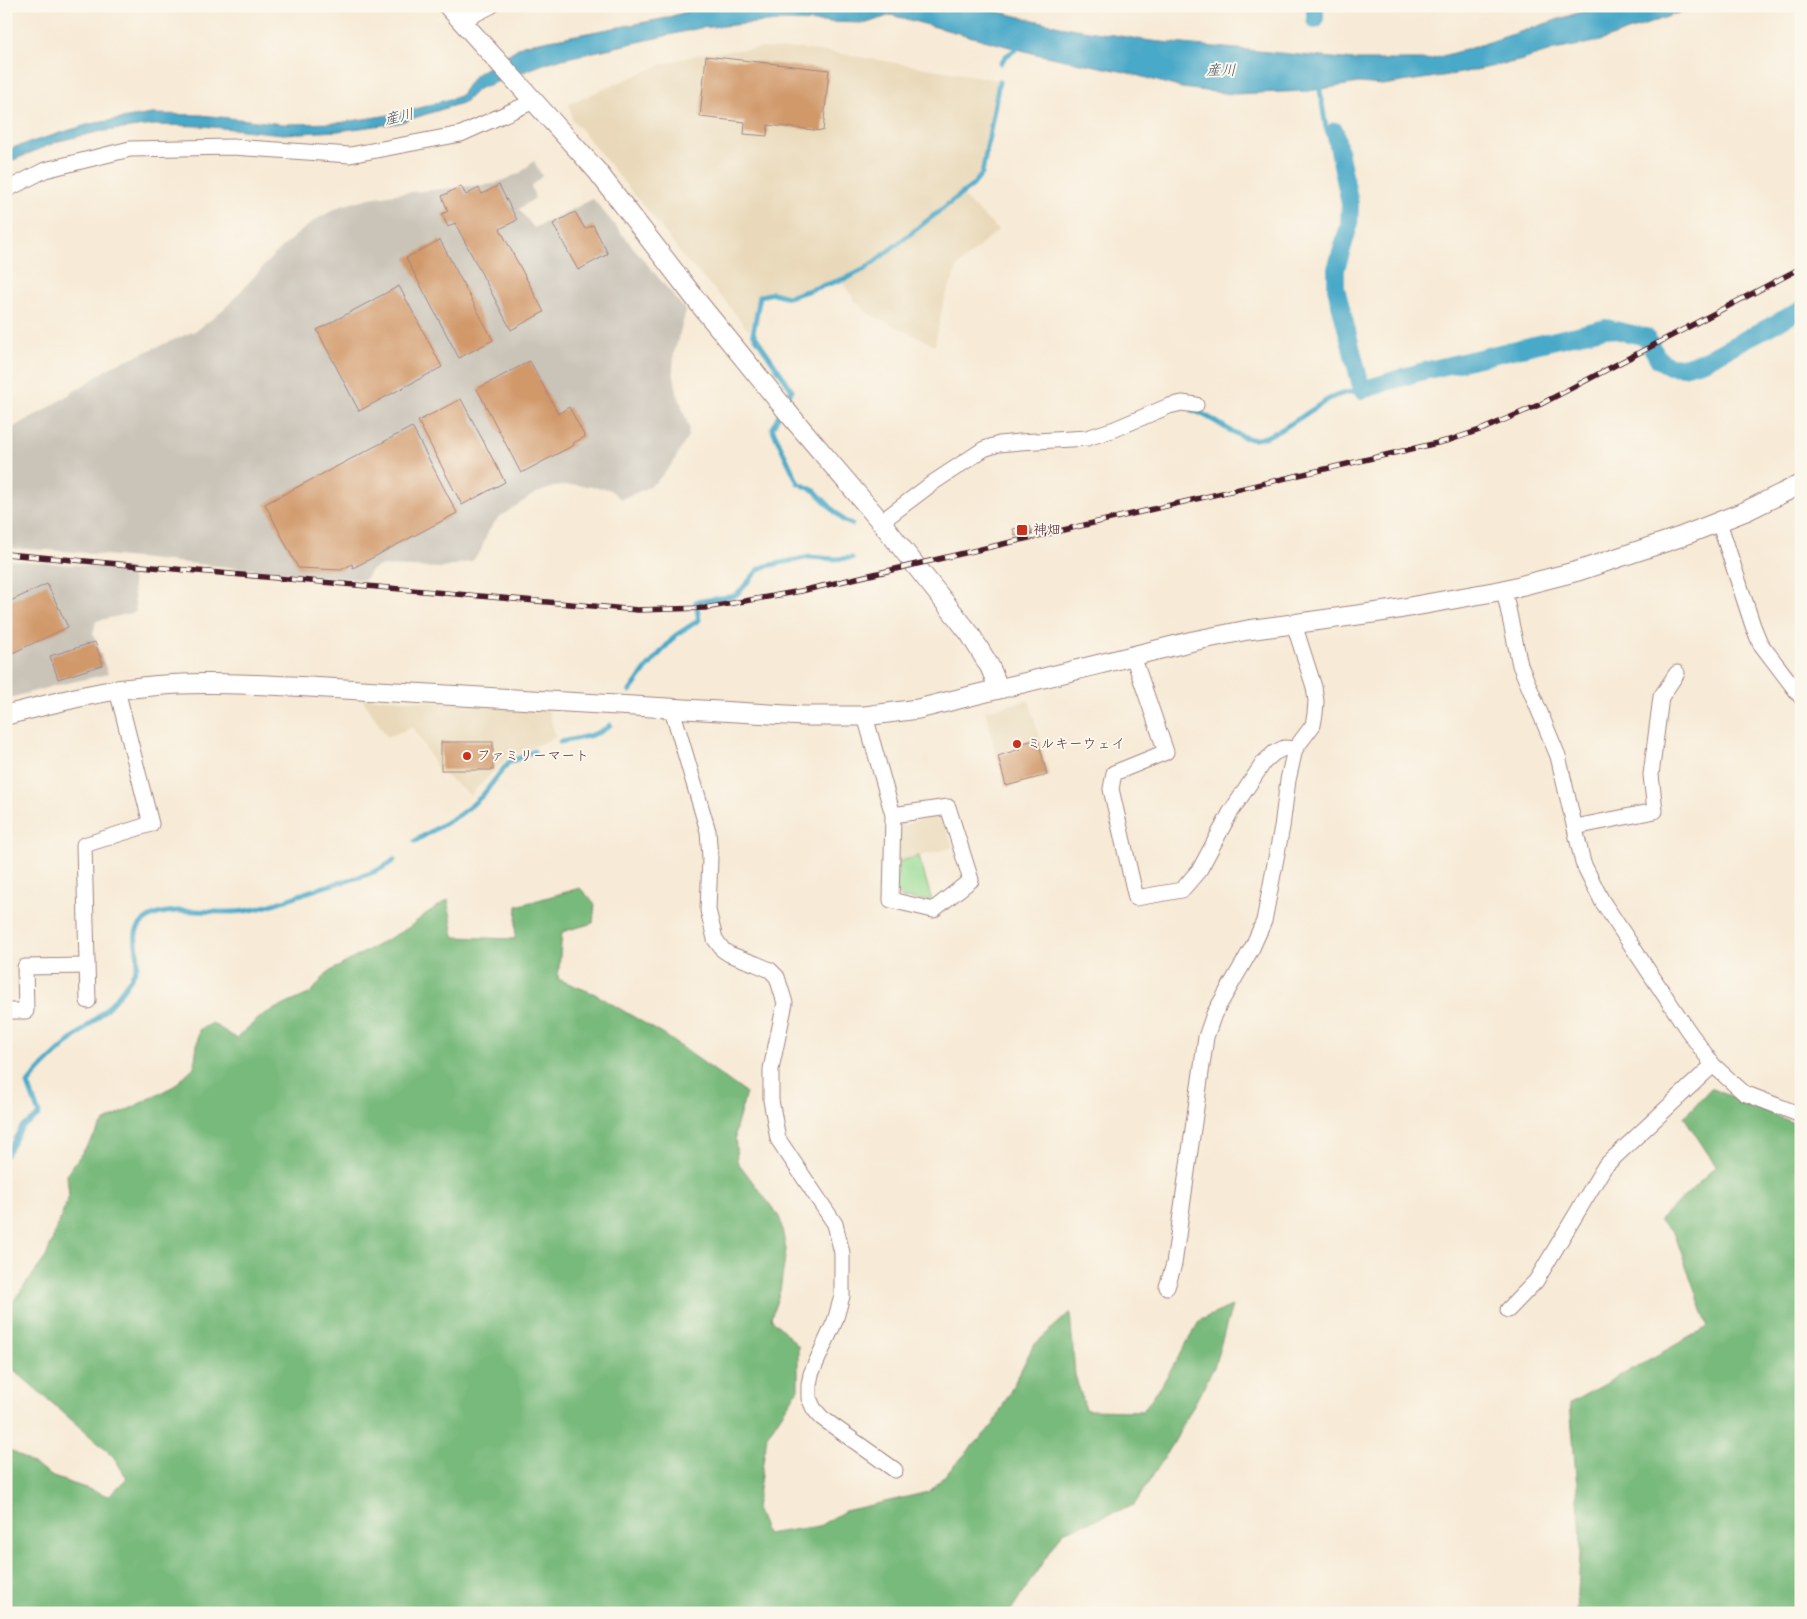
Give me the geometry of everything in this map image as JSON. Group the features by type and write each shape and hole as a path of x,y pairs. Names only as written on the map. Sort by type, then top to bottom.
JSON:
{"street":[{"path":"448,6 597,171 713,322 881,522 970,634 990,667 999,689"},
{"path":"464,24 491,6"},
{"path":"6,190 45,170 130,149 232,147 350,155 461,134 532,98"},
{"path":"881,522 934,482 984,449 999,444 1087,438 1115,429 1169,406 1182,403 1196,405"},
{"path":"6,715 117,690 173,685 222,684 292,686 832,717 865,716 918,709 1211,638 1387,611 1504,590 1628,556 1746,511 1801,484"},
{"path":"1719,522 1760,643 1801,697"},
{"path":"1504,590 1520,665 1558,756 1583,863 1602,901 1713,1065 1744,1093 1801,1115"},
{"path":"1166,1287 1174,1264 1206,1037 1214,1014 1252,948 1264,921 1281,836 1288,780 1295,749 1313,725 1316,701 1314,687 1294,624"},
{"path":"1133,656 1166,752 1114,773 1111,789 1136,898 1182,890 1200,869 1230,813 1264,762 1274,753 1284,748 1295,749"},
{"path":"1575,827 1655,811 1651,775 1661,697 1677,673"},
{"path":"88,1001 84,845 151,824 117,690"},
{"path":"672,709 708,831 710,858 708,910 715,939 723,950 729,954 770,970 777,977 785,1002 771,1069 771,1100 778,1139 834,1224 842,1252 842,1296 835,1321 811,1374 809,1398 814,1409 822,1418 895,1470"},
{"path":"865,716 893,815 891,900 932,910 971,880 948,807 893,815"},
{"path":"6,1011 26,1011 25,968 86,966"},
{"path":"1508,1310 1536,1280 1605,1166 1713,1065"}],"shaded area":[{"path":"763,48 800,49 836,53 998,80 982,168 979,175 959,193 998,230 958,266 943,303 935,345 869,314 856,302 839,278 788,294 774,291 759,295 749,331 726,302 683,257 660,226 572,119 569,104 663,64 703,53"},
{"path":"534,161 542,176 531,186 535,198 519,209 534,228 593,199 686,311 674,353 673,371 677,392 689,428 688,436 673,463 656,482 643,490 621,499 609,489 577,485 557,486 534,494 498,518 489,530 480,552 472,561 443,568 380,566 371,570 364,580 64,551 6,548 6,431 47,409 114,365 195,331 229,304 274,255 297,234 317,219 341,206 370,198 402,193 494,184 520,173"},
{"path":"6,560 131,569 136,612 96,621 93,634 108,674 6,699"},
{"path":"362,698 547,707 556,737 507,758 470,795 439,771 413,727 387,737"},
{"name":"ミルキーウェイ","path":"1029,700 1050,776 1005,788 985,711"},
{"path":"934,816 944,821 953,847 898,862 900,826"}],"green space":[{"path":"919,856 932,901 902,898 896,889 898,862"},
{"path":"580,888 595,904 593,923 562,932 558,979 595,994 666,1036 746,1093 735,1132 737,1161 780,1218 786,1250 780,1291 771,1318 798,1346 798,1389 767,1436 756,1508 766,1534 819,1526 845,1511 929,1492 994,1424 1033,1346 1070,1312 1075,1375 1086,1410 1143,1411 1168,1375 1200,1320 1232,1306 1214,1367 1173,1444 1134,1505 1063,1532 1009,1613 6,1613 6,1447 53,1477 109,1496 127,1478 113,1456 6,1363 6,1311 46,1257 69,1196 67,1174 104,1122 174,1086 194,1067 199,1030 212,1023 236,1038 264,1014 311,993 327,973 408,928 448,900 454,937 515,939 517,906"},
{"path":"1711,1088 1801,1126 1801,1152 1795,1168 1801,1173 1801,1613 1577,1613 1581,1535 1570,1403 1708,1327 1674,1232 1659,1221 1716,1166 1684,1117"}],"water":[{"name":"産川","path":"706,6 973,6 1064,27 1151,41 1354,60 1428,60 1471,48 1599,6 1698,6 1600,41 1554,50 1519,61 1456,74 1382,85 1359,83 1308,91 1232,94 1182,88 1125,72 1036,54 891,15 867,23 777,21 700,28 549,62 478,89 465,102 398,123 338,131 283,134 202,126 154,125 97,132 59,141 6,163 6,151 15,147 90,124 152,114 201,115 284,124 338,123 402,113 460,96 474,76 523,45 662,19"}],"building":[{"path":"706,56 829,70 823,131 768,125 767,136 744,134 745,122 700,117"},
{"path":"499,185 517,220 500,229 544,312 511,330 455,223 448,227 442,214 448,211 442,196 461,186 466,195 479,188 482,194"},
{"path":"575,212 585,229 593,225 608,254 578,270 553,224"},
{"path":"440,240 493,340 459,358 406,258"},
{"path":"399,286 442,367 359,411 317,330"},
{"path":"530,361 558,414 569,407 585,437 573,443 574,445 521,473 477,389"},
{"path":"461,399 505,482 462,505 418,421"},
{"path":"412,427 457,513 353,568 352,564 341,570 298,568 265,504"},
{"path":"1030,526 1032,533 1015,536 1013,529"},
{"path":"47,584 68,627 6,656 6,603"},
{"path":"95,642 103,665 58,679 50,656"},
{"path":"1038,739 1047,775 1006,786 998,756 1020,749 1019,744"},
{"name":"ファミリーマート","path":"441,742 493,742 493,770 441,770"}],"waterway":[{"path":"1315,6 1315,20"},
{"path":"1001,63 1006,56 1021,46"},
{"path":"785,403 792,390 753,333 760,296 773,293 788,297 847,278 865,269 973,185 982,174 999,82"},
{"path":"1319,84 1326,128 1328,133 1336,136"},
{"path":"1335,131 1350,204 1349,226 1336,269 1336,288 1362,390 1420,372 1606,328 1646,337 1659,360 1670,366 1683,367 1704,361 1801,310"},
{"path":"1192,410 1207,416 1236,434 1251,439 1259,439 1291,424 1333,397 1362,390"},
{"path":"781,411 772,428 798,483 815,491 844,521 852,524"},
{"path":"630,691 646,669 676,635 699,620 696,602 734,596 758,570 766,566 810,557 852,558"},
{"path":"560,742 593,735 610,725"},
{"path":"415,841 459,815 472,805 482,796 508,763 534,751"},
{"path":"6,1155 22,1127 39,1114 28,1084 43,1066 113,1002 135,971 138,956 137,929 142,923 150,917 168,912 233,912 265,907 317,889 367,875 394,860"}],"railway":[{"path":"6,554 638,610 705,608 801,591 1450,440 1483,429 1541,404 1801,268"}],"place":[{"name":"神畑","path":"1022,530"},
{"name":"ミルキーウェイ","path":"1017,744"},
{"name":"ファミリーマート","path":"467,756"}]}
